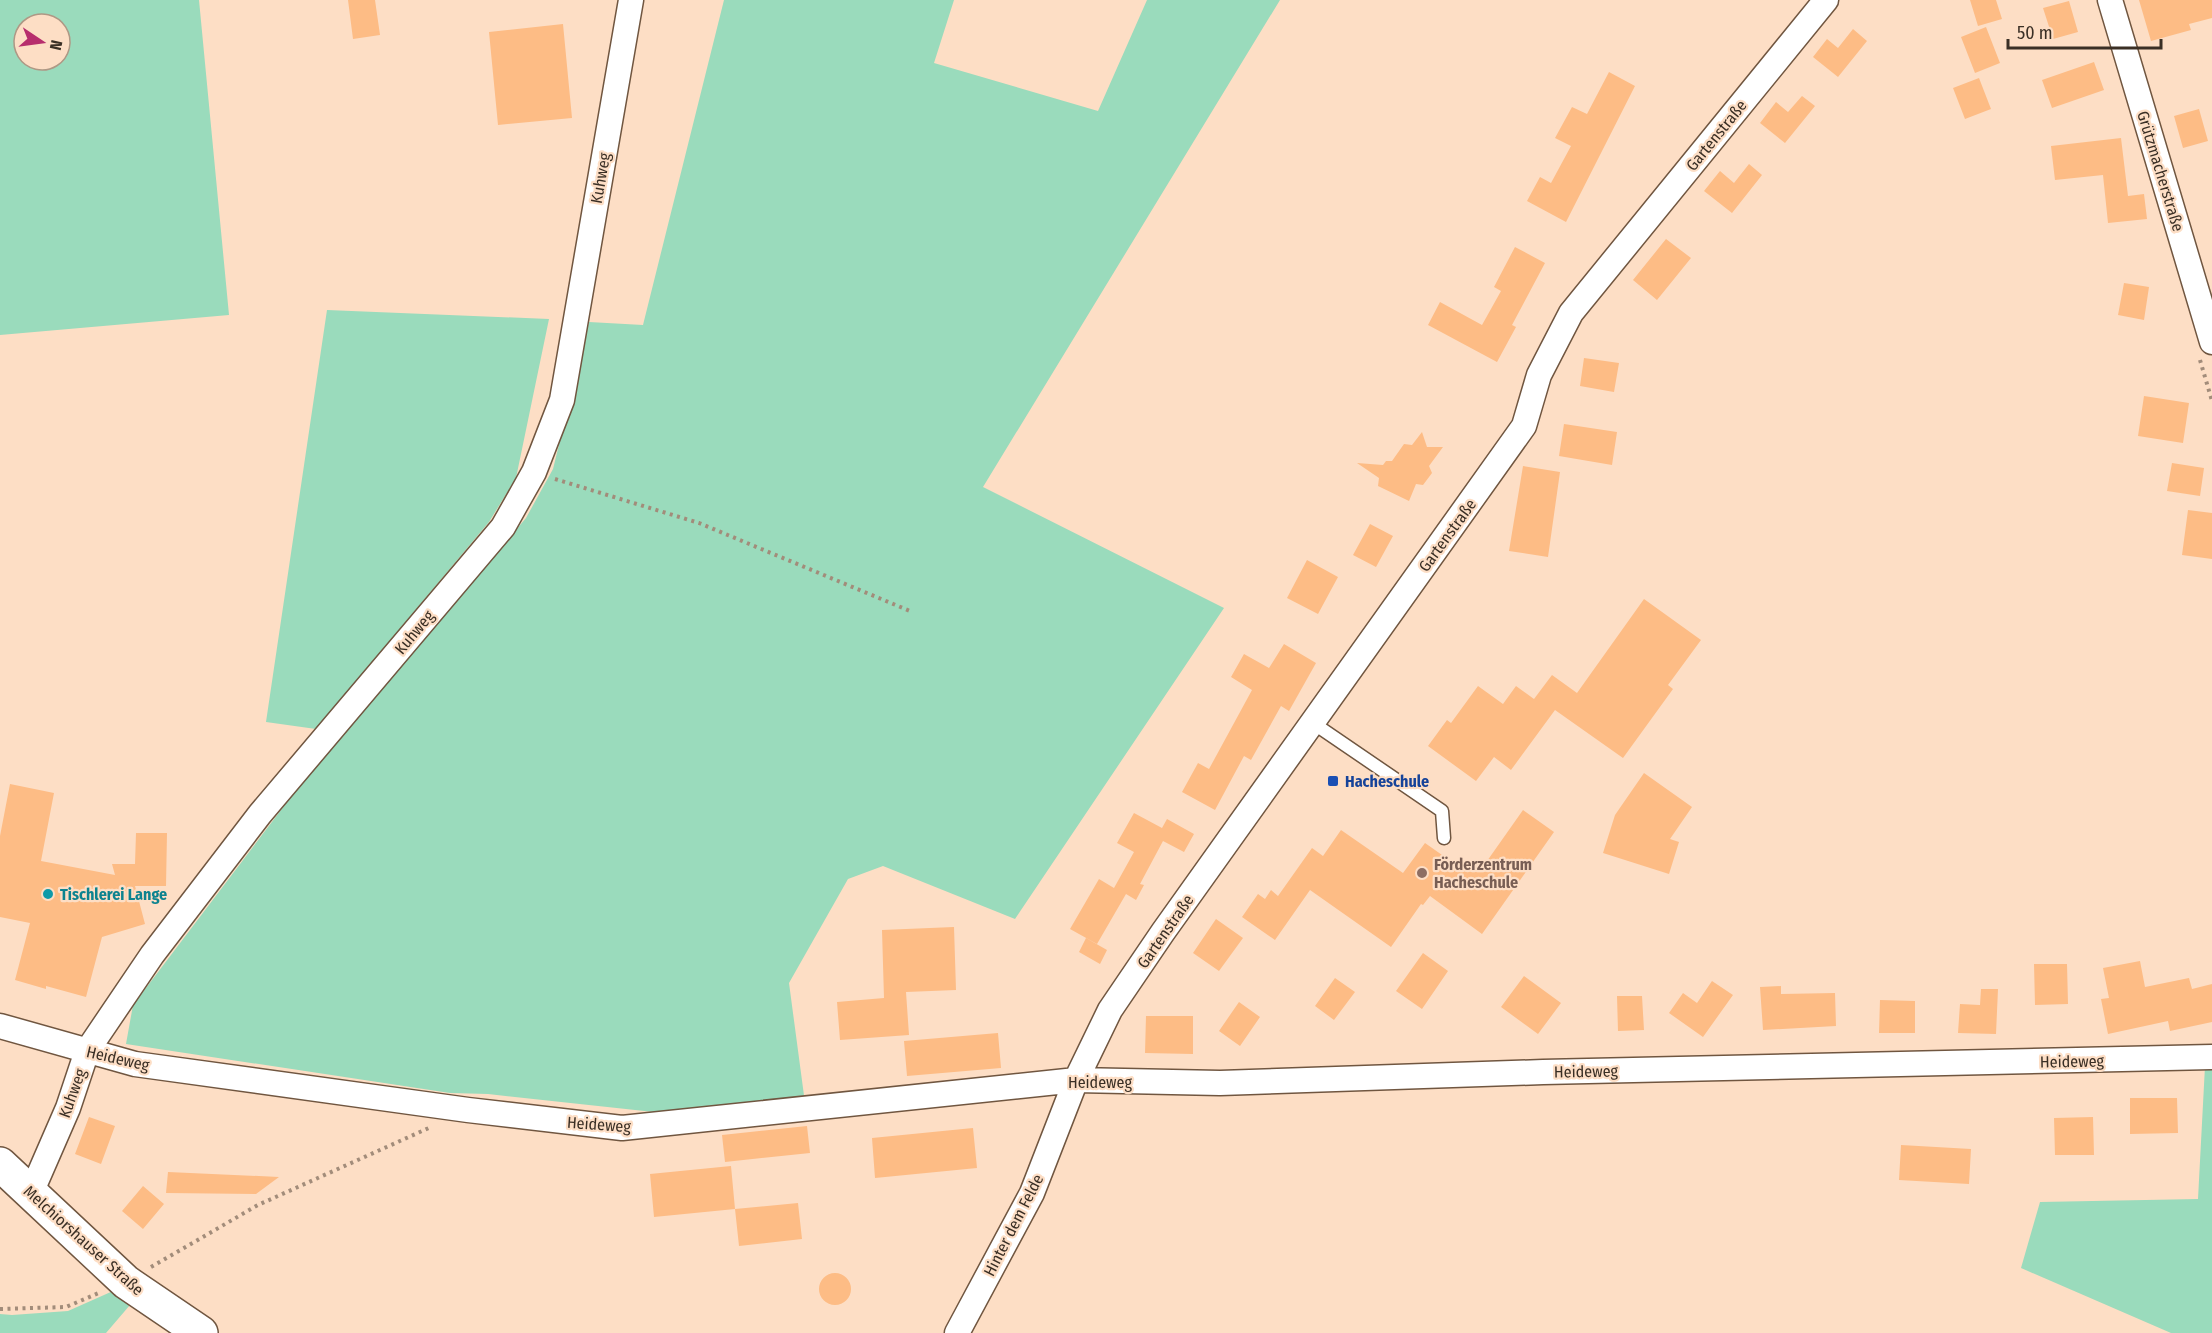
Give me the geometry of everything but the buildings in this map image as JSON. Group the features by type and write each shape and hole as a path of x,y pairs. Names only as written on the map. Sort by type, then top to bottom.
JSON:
{"street":[{"name":"Kuhweg","path":"31,1193 68,1108 87,1051 152,955 260,814 503,527 534,472 562,400 631,0"},
{"name":"Gartenstraße","path":"1076,1080 1110,1010 1524,426 1539,375 1571,313 1826,0"},
{"name":"Grützmacherstraße","path":"2110,0 2212,342"},
{"name":"Heideweg","path":"0,1026 135,1064 468,1110 621,1128 1076,1080 1220,1083 1543,1072 2212,1057"},
{"name":"Hinter dem Felde","path":"957,1333 1032,1192 1076,1080"},
{"name":"Melchiorshauser Straße","path":"0,1164 126,1282 201,1333"}],"lane":[{"path":"1313,723 1442,811 1444,838"}],"path":[{"path":"534,472 699,523 910,611"},
{"path":"0,1309 66,1307 126,1282 258,1205 468,1110"}],"green space":[{"path":"0,0 199,0 229,315 0,335"},
{"path":"724,0 954,0 934,63 1098,111 1147,0 1280,0 983,487 1224,608 1015,919 883,866 848,879 789,983 805,1103 672,1114 488,1094 450,1093 126,1044 133,1005 306,777 526,518 553,469 589,322 643,325"},
{"path":"327,310 549,319 516,478 489,522 316,729 266,722"},
{"path":"2205,1066 2212,1066 2212,1333 2171,1333 2021,1268 2040,1202 2198,1199"},
{"path":"113,1291 130,1305 106,1333 0,1333 0,1314 68,1311"}],"place":[{"name":"Hacheschule","path":"1333,781"},
{"name":"Förderzentrum Hacheschule","path":"1422,873"},
{"name":"Tischlerei Lange","path":"48,894"}]}
